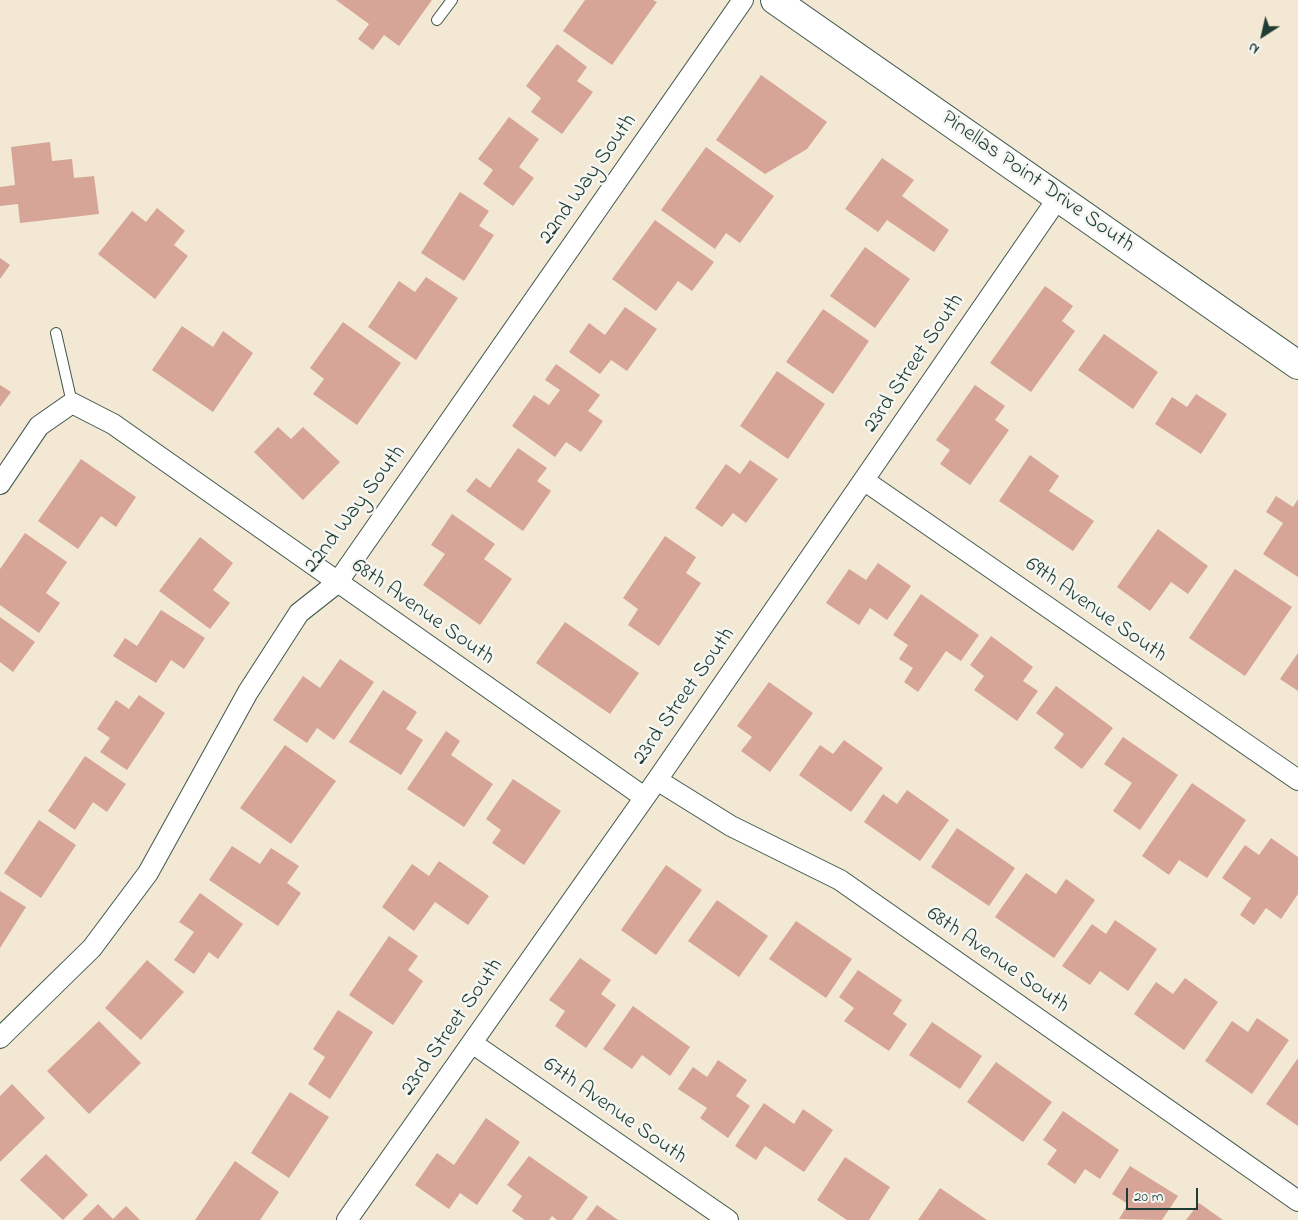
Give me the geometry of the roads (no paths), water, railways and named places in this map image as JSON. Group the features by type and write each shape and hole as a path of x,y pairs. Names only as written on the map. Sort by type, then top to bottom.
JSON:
{"street":[{"name":"22nd Way South","path":"0,1038 92,948 148,874 248,692 299,613 337,583 744,0"},
{"name":"Pinellas Point Drive South","path":"776,0 1298,365"},
{"name":"23rd Street South","path":"347,1220 657,780 865,481 1058,198"},
{"name":"68th Avenue South","path":"72,403 113,424 644,797"},
{"path":"0,484 39,426 72,403"},
{"name":"69th Avenue South","path":"865,481 1298,780"},
{"name":"68th Avenue South","path":"657,780 731,826 840,880 1298,1201"},
{"name":"67th Avenue South","path":"472,1043 728,1220"}],"lane":[{"path":"437,20 452,0"},
{"path":"56,333 72,403"}]}
